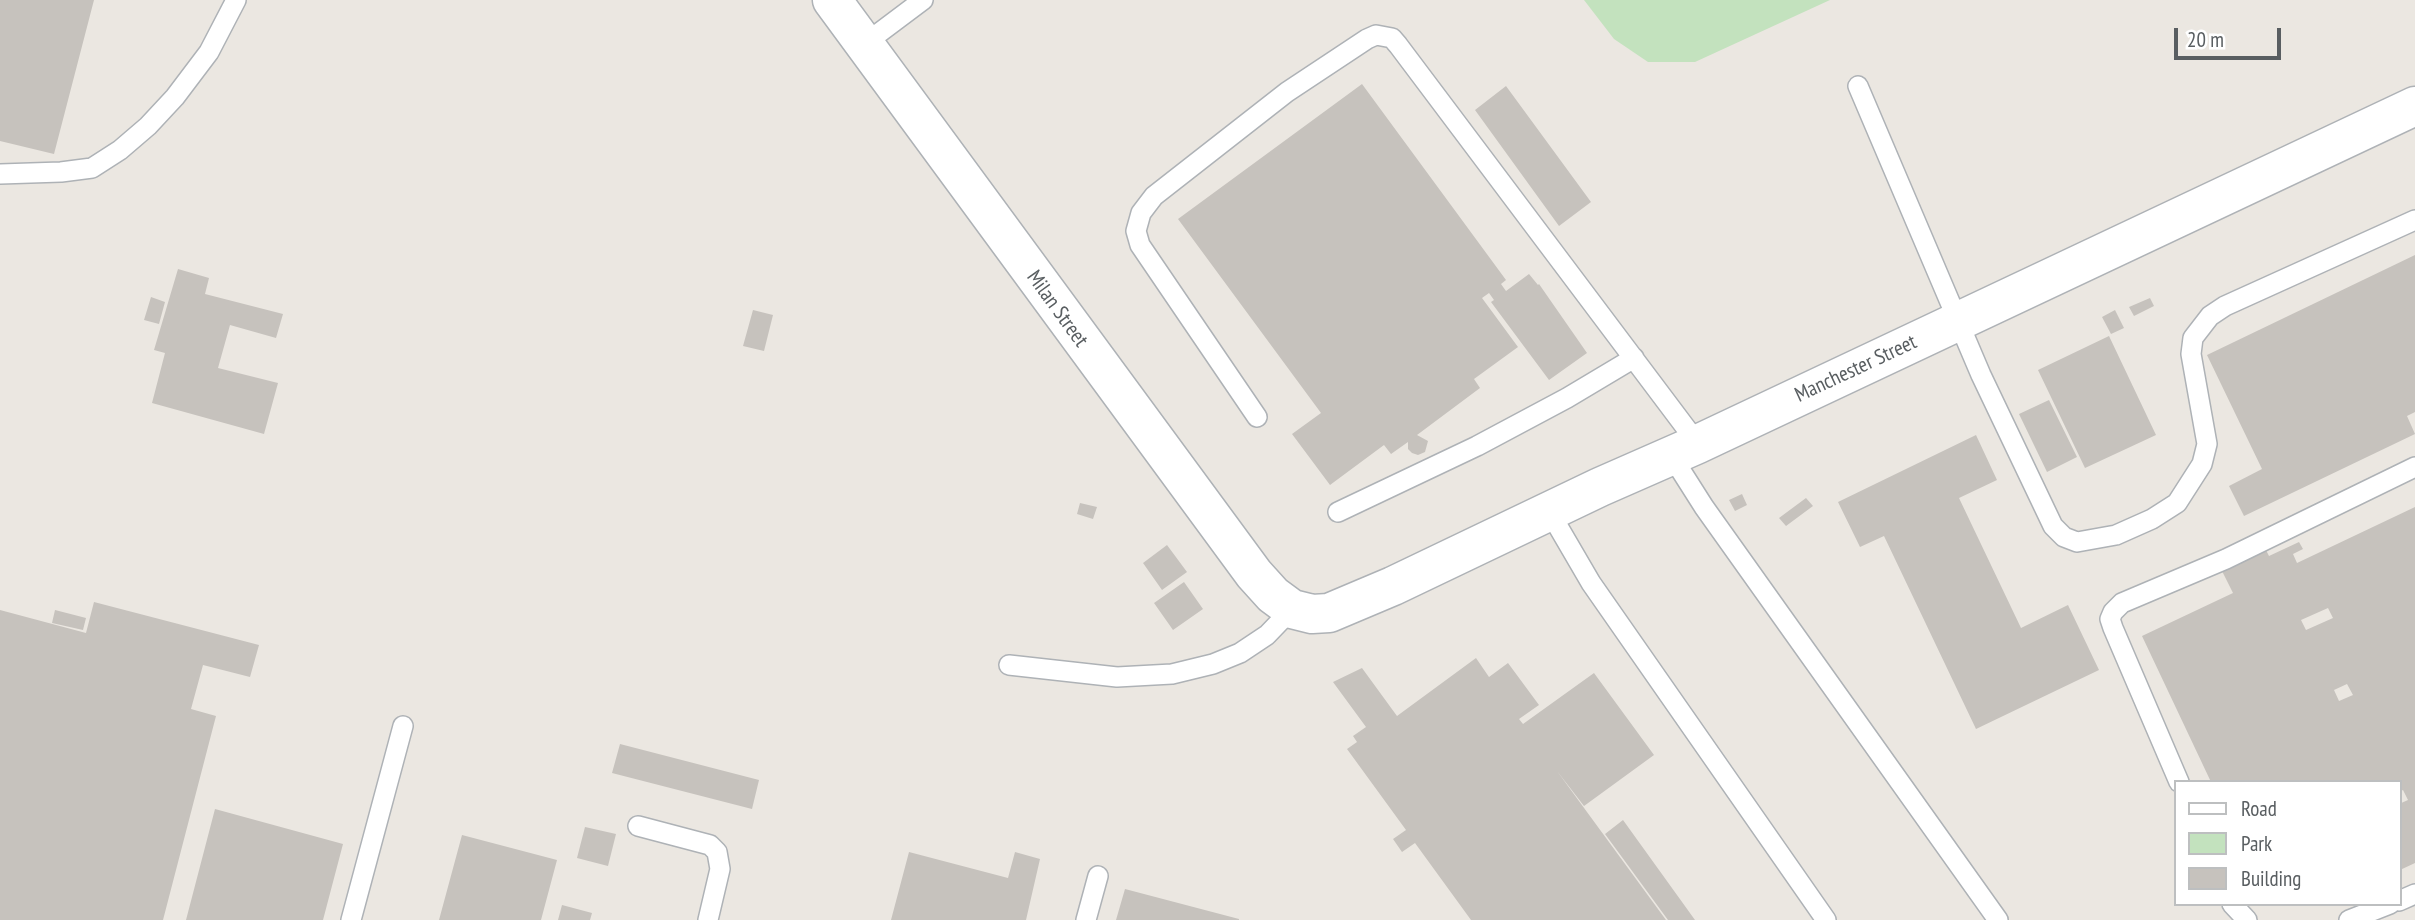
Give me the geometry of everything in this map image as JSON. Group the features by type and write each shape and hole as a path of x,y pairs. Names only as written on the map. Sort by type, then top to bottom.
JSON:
{"street":[{"name":"Milan Street","path":"832,0 1254,574 1292,609"},
{"name":"Manchester Street","path":"1292,609 1312,614 1329,613 1393,586 2415,106"}],"lane":[{"path":"0,174 92,168 120,150 148,127 209,52 236,0"},
{"path":"863,45 923,0"},
{"path":"1257,417 1140,245 1136,231 1141,213 1154,196 1287,92 1367,39 1376,35 1392,38 1634,358 1685,449 1712,518 1998,920"},
{"path":"1858,86 1981,375 2053,526 2064,537 2077,542 2116,535 2152,519 2176,503 2202,464 2207,444 2191,354 2193,338 2210,316 2225,306 2415,220"},
{"path":"1338,512 1477,446 1567,398 1634,358"},
{"path":"2178,780 2113,628 2110,619 2113,612 2122,603 2226,559 2415,467"},
{"path":"1549,511 1591,583 1826,920"},
{"path":"1009,665 1117,677 1172,674 1213,664 1240,653 1267,635 1292,609"},
{"path":"351,920 402,726"},
{"path":"638,826 710,845 717,852 720,869 708,920"},
{"path":"1086,920 1098,876"},
{"path":"2234,906 2247,920"},
{"path":"2349,920 2385,906"}],"green space":[{"path":"1584,0 1830,0 1695,62 1648,62 1614,39"}],"building":[{"path":"0,0 94,0 54,154 0,141"},
{"path":"1362,84 1506,280 1501,284 1506,291 1529,274 1539,284 1587,353 1549,380 1491,302 1494,300 1489,293 1482,298 1518,347 1474,379 1480,388 1417,435 1428,441 1425,452 1418,455 1412,453 1408,449 1408,442 1391,454 1384,445 1330,485 1292,434 1321,413 1178,219"},
{"path":"1506,86 1591,202 1559,226 1475,110"},
{"path":"2415,255 2415,412 2407,416 2415,434 2244,516 2229,486 2262,469 2207,355"},
{"path":"178,269 209,278 205,294 283,314 276,338 230,325 218,368 278,383 264,434 152,403 165,353 154,350"},
{"path":"151,297 165,302 159,324 144,320"},
{"path":"2150,298 2154,306 2134,316 2129,307"},
{"path":"753,310 773,315 764,351 743,346"},
{"path":"2115,310 2124,328 2111,334 2102,317"},
{"path":"2109,336 2156,435 2085,468 2038,370"},
{"path":"2049,400 2077,457 2047,472 2019,414"},
{"path":"1976,435 1997,480 1959,498 2021,628 2068,605 2099,670 1976,729 1884,536 1860,547 1838,502"},
{"path":"1742,494 1747,505 1735,511 1729,500"},
{"path":"1806,498 1813,506 1786,526 1779,518"},
{"path":"1080,503 1097,507 1093,519 1077,514"},
{"path":"2415,507 2415,863 2401,870 2401,803 2408,800 2403,790 2401,791 2401,780 2210,780 2142,636 2233,593 2222,571 2266,550 2269,556 2299,542 2303,549 2293,554 2297,563","holes":["2328,608 2333,618 2306,630 2301,620","2347,684 2353,695 2339,701 2334,690"]},
{"path":"1167,545 1187,572 1162,590 1143,563"},
{"path":"1184,582 1203,609 1173,630 1154,603"},
{"path":"94,602 259,645 250,677 203,665 191,709 216,716 163,920 0,920 0,610 86,633"},
{"path":"55,610 86,618 83,630 52,623"},
{"path":"1476,658 1489,677 1508,663 1539,705 1519,719 1523,724 1594,673 1654,755 1584,806 1557,771 1666,920 1471,920 1415,843 1402,852 1393,839 1406,830 1347,749 1357,742 1353,736 1366,727 1333,682 1362,668 1397,716"},
{"path":"620,744 759,780 752,809 612,773"},
{"path":"215,809 343,844 323,920 186,920"},
{"path":"1623,820 1695,920 1668,920 1605,834"},
{"path":"585,827 616,834 608,866 577,858"},
{"path":"462,835 557,860 541,920 439,920"},
{"path":"909,852 1008,878 1015,852 1040,859 1026,920 891,920"},
{"path":"1125,889 1239,919 1239,920 1116,920"},
{"path":"562,905 592,913 590,920 558,920"}]}
